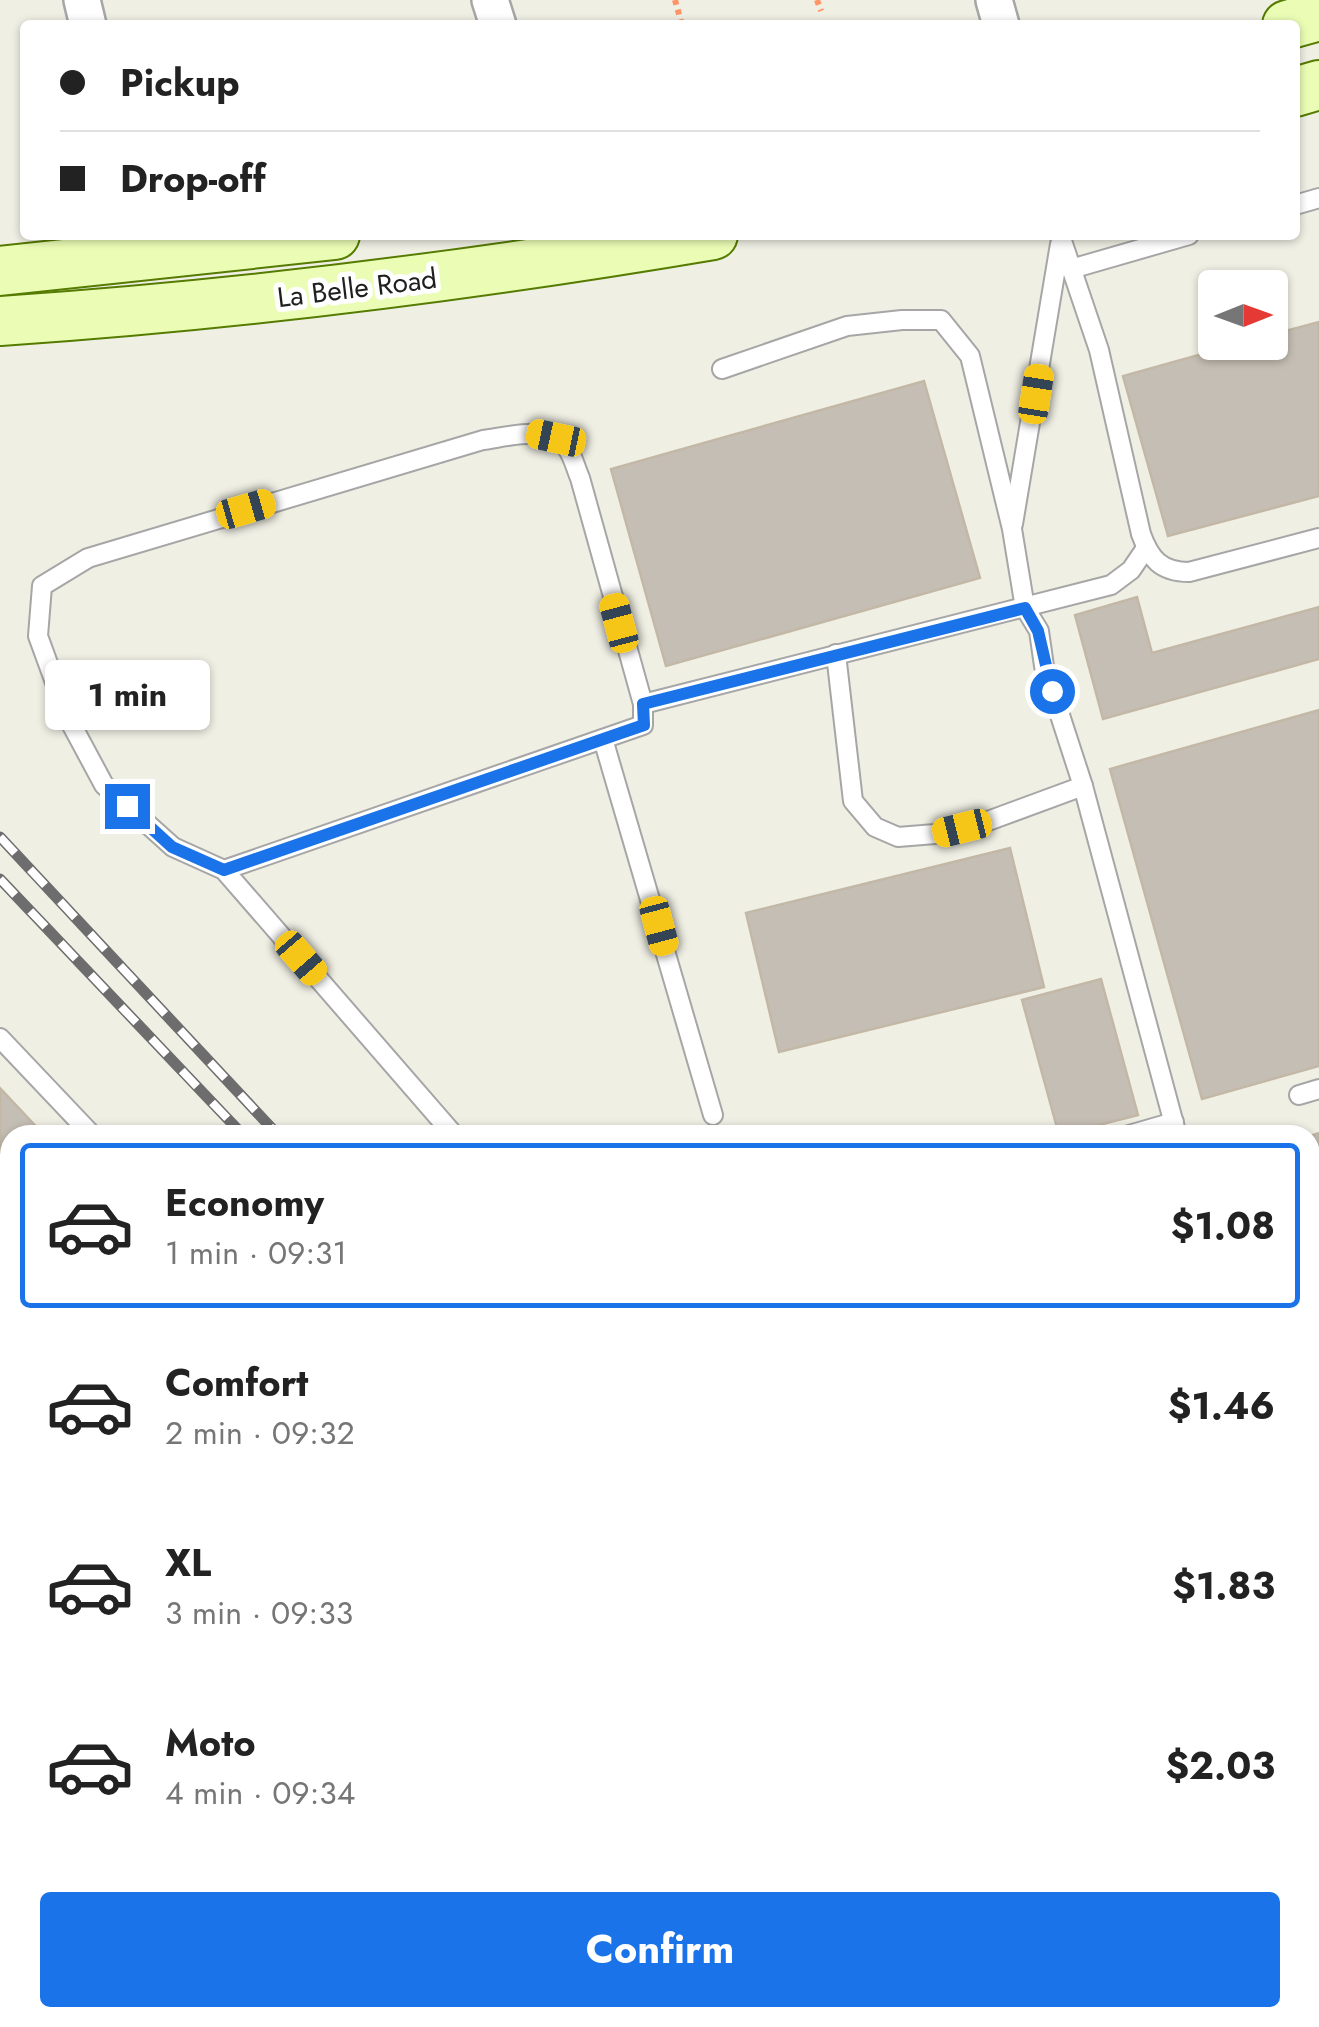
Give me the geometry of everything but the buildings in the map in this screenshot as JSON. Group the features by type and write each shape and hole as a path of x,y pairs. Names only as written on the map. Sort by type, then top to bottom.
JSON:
{"main road":[{"name":"La Belle Road","path":"0,271 288,240"},
{"name":"La Belle Road","path":"0,322 242,301 470,275 682,240"}],"lane":[{"path":"1012,529 1060,240"},
{"path":"1061,240 1099,350 1151,559 1189,572 1319,538"},
{"path":"1071,269 1172,240"},
{"path":"722,369 846,326 902,320 941,320 970,356 1012,529 1025,608 1038,631 1044,666 1084,786 1175,1125"},
{"path":"224,870 644,725 643,704 580,478 567,447 556,438 536,434 483,440 88,558 42,586 38,636 68,718 104,785 172,847 224,870 445,1125"},
{"path":"643,704 1111,585 1131,570 1146,548"},
{"path":"836,654 852,801 875,826 898,837 935,834 988,821 1084,786"},
{"path":"602,739 713,1115"},
{"path":"0,1038 83,1125"},
{"path":"1299,1095 1319,1089"}],"path":[{"path":"818,0 820,11"}],"railway":[{"path":"0,837 269,1125"},
{"path":"0,879 234,1125"}],"route":[{"path":"127,806 172,847 224,870 644,725 643,704 1025,608 1038,631 1052,691"}]}
